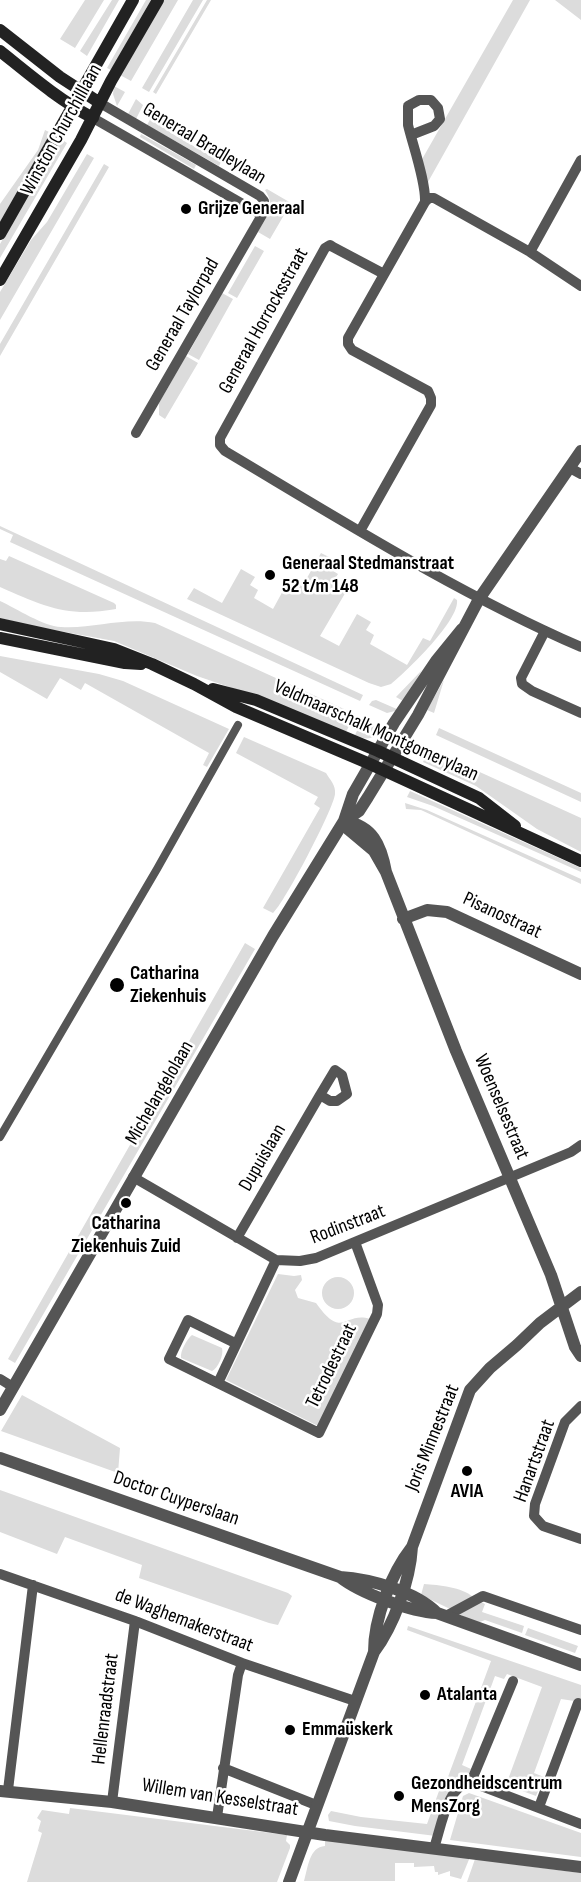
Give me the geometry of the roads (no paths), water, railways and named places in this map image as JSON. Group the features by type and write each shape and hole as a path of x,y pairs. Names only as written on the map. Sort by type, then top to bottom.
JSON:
{"main road":[{"name":"Winston Churchilllaan","path":"0,234 133,0"},
{"name":"Winston Churchilllaan","path":"0,280 158,0"},
{"path":"0,30 100,104"},
{"path":"0,51 72,108 93,118"},
{"name":"Veldmaarschalk Montgomerylaan","path":"0,624 114,649 152,664 236,707 370,764 581,861"},
{"name":"Veldmaarschalk Montgomerylaan","path":"0,638 125,663 152,664"},
{"name":"Veldmaarschalk Montgomerylaan","path":"194,684 255,700 392,757 479,798 530,837"}],"street":[{"name":"Generaal Bradleylaan","path":"93,118 262,215 265,205 261,197 100,104"},
{"path":"411,135 425,202"},
{"path":"530,252 581,160"},
{"path":"581,286 530,252 434,198 429,198 348,338 348,344 352,350 428,392 432,398 431,405 360,531 479,599 581,647"},
{"name":"Generaal Taylorpad","path":"136,433 262,215"},
{"name":"Generaal Horrocksstraat","path":"360,531 225,451 220,446 220,438 325,248 330,245 384,274"},
{"path":"462,629 479,599 575,471 581,451"},
{"name":"Michelangelolaan","path":"0,1410 273,936 344,821 353,794 370,764 436,660 462,629"},
{"name":"Michelangelolaan","path":"344,821 359,811 384,771 448,661 462,629"},
{"path":"545,631 521,678 522,684 532,691 581,713"},
{"path":"0,1137 157,869 238,725"},
{"name":"Woenselsestraat","path":"344,821 349,830 374,851 386,872 509,1178 551,1275 581,1356"},
{"name":"Pisanostraat","path":"404,919 427,910 447,912 581,974"},
{"name":"Dupuislaan","path":"237,1238 320,1095"},
{"name":"Rodinstraat","path":"134,1177 276,1260 300,1262 355,1242 509,1178 571,1152 581,1145"},
{"name":"Tetrodestraat","path":"235,1344 188,1320 169,1359 319,1433 377,1314 378,1305 355,1242"},
{"path":"218,1383 276,1260"},
{"name":"Joris Minnestraat","path":"374,1652 384,1638 400,1598 411,1563 412,1547 470,1390 490,1368 540,1323 581,1292"},
{"path":"0,1379 13,1387"},
{"name":"Hanartstraat","path":"581,1406 565,1422 536,1504 534,1516 543,1526 581,1539"},
{"name":"Doctor Cuyperslaan","path":"0,1458 340,1577 363,1580 400,1598 422,1612 441,1614 581,1665"},
{"name":"Joris Minnestraat","path":"374,1652 374,1635 387,1593 400,1562 412,1547"},
{"name":"de Waghemakerstraat","path":"0,1574 135,1621 242,1663 355,1701"},
{"path":"4,1791 33,1585"},
{"path":"441,1614 483,1596 581,1630"},
{"name":"Hellenraadstraat","path":"112,1802 135,1621"},
{"path":"289,1882 374,1652"},
{"path":"217,1817 223,1768 242,1663"},
{"path":"471,1782 513,1681"},
{"path":"539,1807 578,1703"},
{"path":"223,1768 316,1805"},
{"path":"434,1848 452,1794 460,1785 471,1782 581,1824"},
{"name":"Willem van Kesselstraat","path":"4,1791 112,1802 307,1831 581,1867"}],"place":[{"name":"Grijze Generaal","path":"186,209"},
{"name":"Generaal Stedmanstraat 52 t/m 148","path":"270,575"},
{"name":"Catharina Ziekenhuis","path":"117,985"},
{"name":"Catharina Ziekenhuis Zuid","path":"126,1203"},
{"name":"AVIA","path":"467,1471"},
{"name":"Atalanta","path":"425,1695"},
{"name":"Emmaüskerk","path":"290,1730"},
{"name":"Gezondheidscentrum MensZorg","path":"399,1796"}]}
